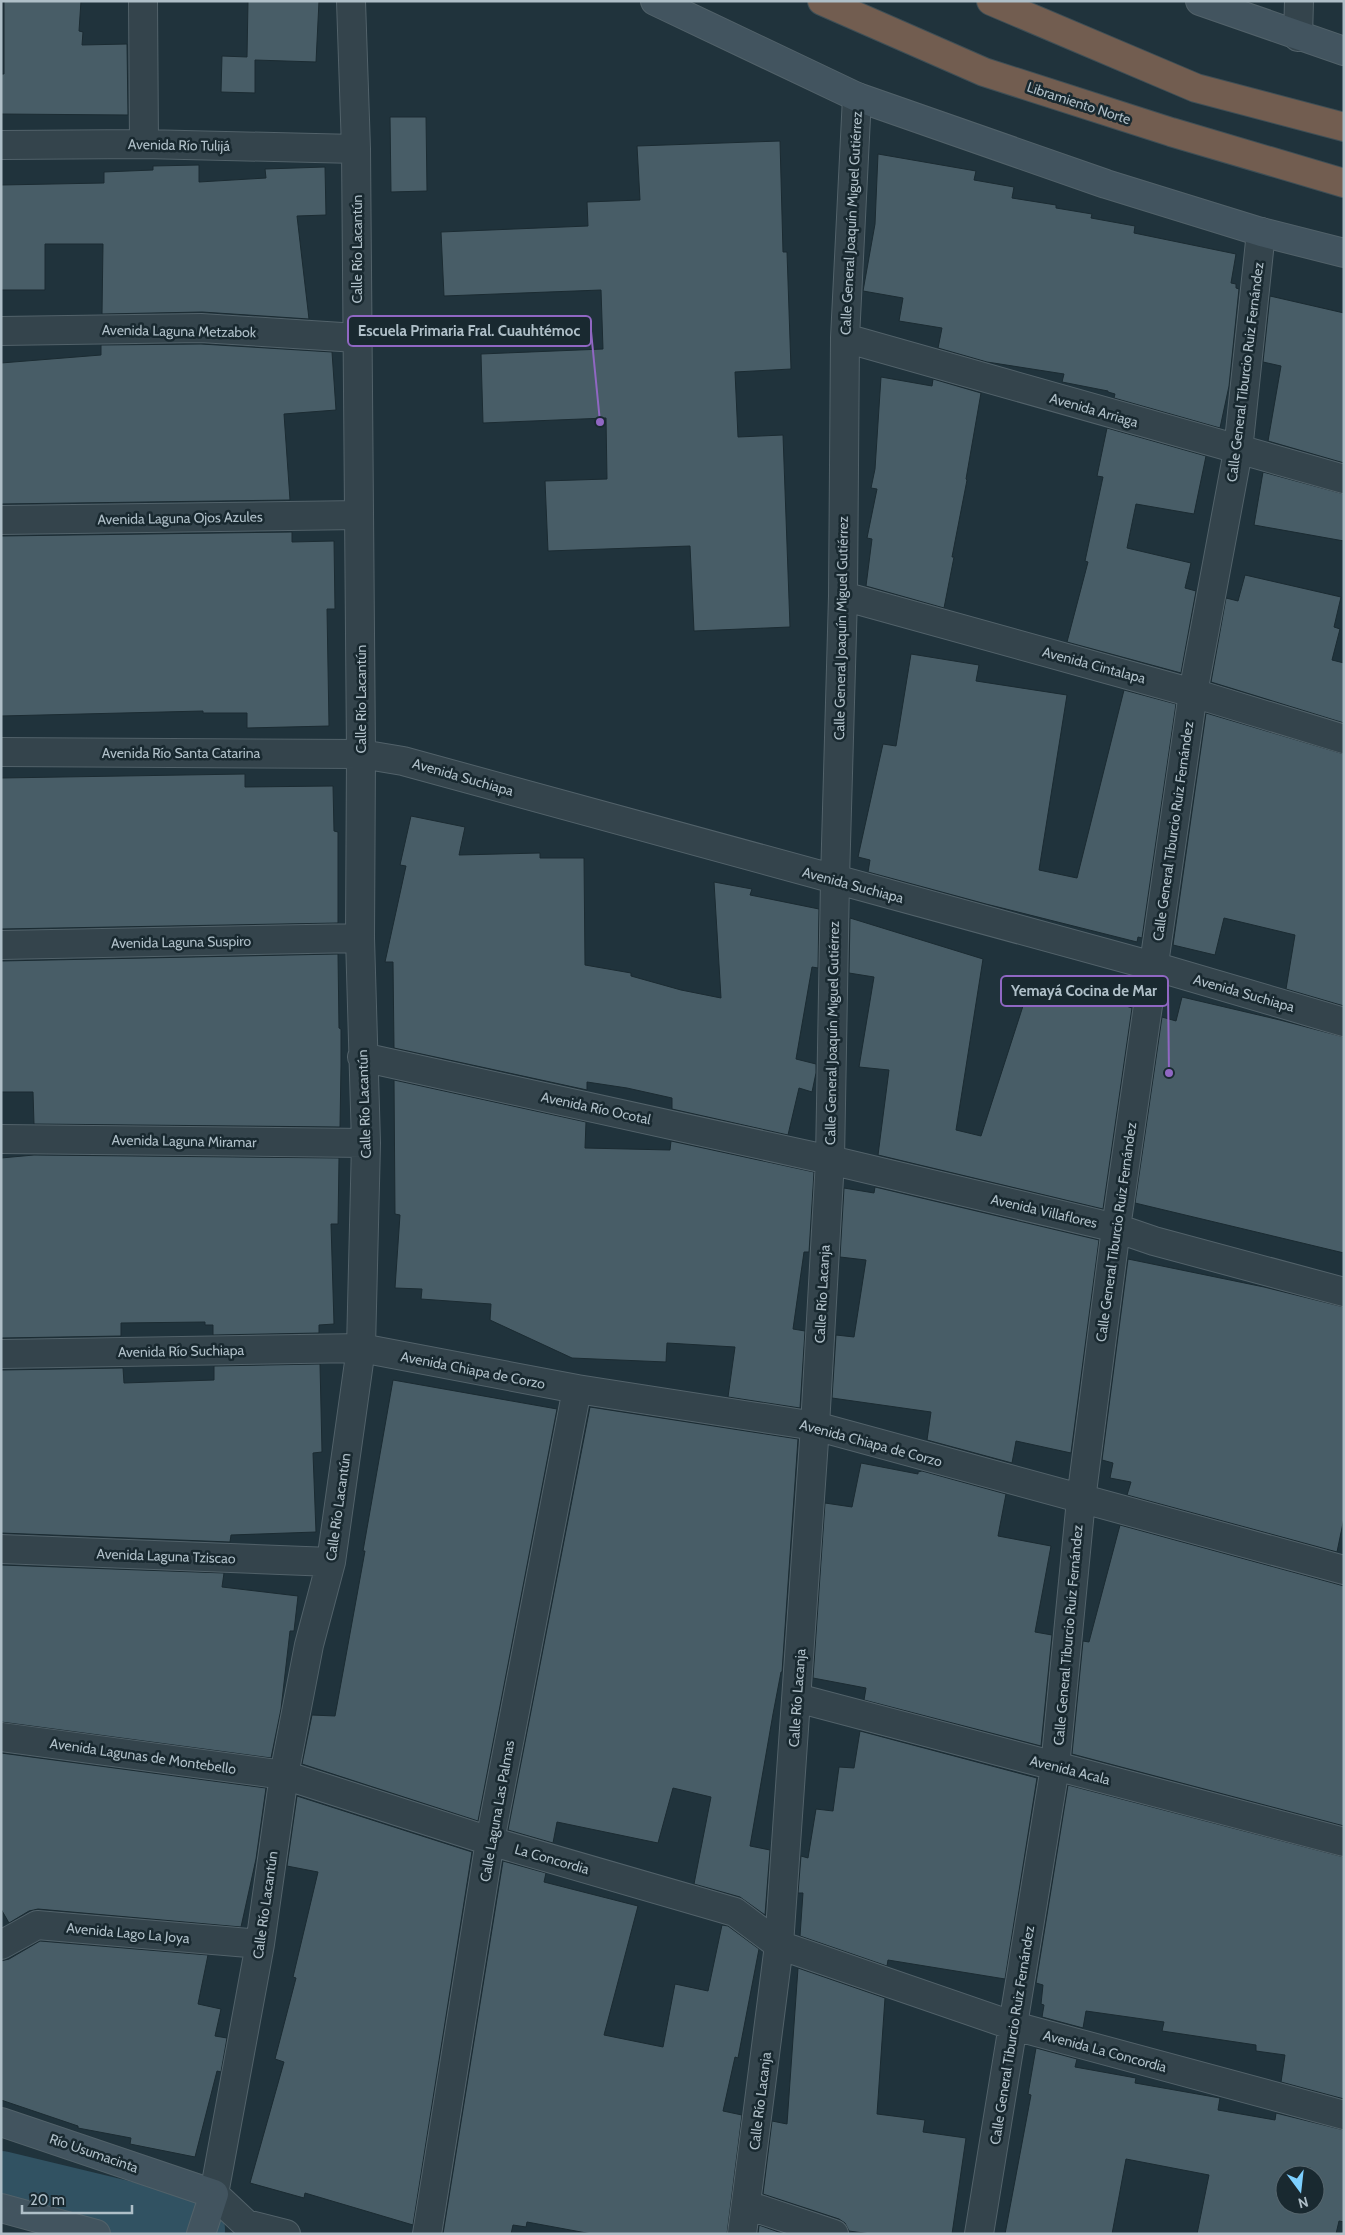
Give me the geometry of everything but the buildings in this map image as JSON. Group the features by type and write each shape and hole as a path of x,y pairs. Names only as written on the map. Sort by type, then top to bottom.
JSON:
{"highway":[{"name":"Libramiento Norte","path":"822,1 984,72 1171,132 1344,183"},
{"path":"991,1 1196,88 1344,127"}],"street":[{"path":"144,1 144,144"},
{"name":"Calle Río Lacantún","path":"214,2194 260,1944 284,1774 309,1645 331,1562 361,1348 366,1143 360,938 361,754 356,149 350,1"},
{"path":"655,1 857,97 1106,184 1261,232 1344,254"},
{"path":"1200,1 1344,51"},
{"path":"1298,36 1299,1"},
{"name":"Calle General Joaquín Miguel Gutiérrez","path":"830,1160 843,596 845,338 857,97"},
{"name":"Avenida Río Tulijá","path":"1,145 144,144 356,149"},
{"name":"Calle General Tiburcio Ruiz Fernández","path":"979,2234 1055,1767 1081,1500 1116,1228 1193,693 1238,451 1261,232"},
{"name":"Avenida Laguna Metzabok","path":"1,331 201,328 358,338"},
{"name":"Avenida Arriaga","path":"845,338 1344,480"},
{"name":"Avenida Laguna Ojos Azules","path":"1,520 359,515"},
{"name":"Avenida Cintalapa","path":"843,596 1193,693 1344,739"},
{"name":"Avenida Río Santa Catarina","path":"1,752 361,754"},
{"name":"Avenida Suchiapa","path":"361,754 403,760 1153,966 1344,1022"},
{"name":"Avenida Laguna Suspiro","path":"1,945 360,938"},
{"name":"Avenida Río Ocotal","path":"362,1057 830,1160"},
{"name":"Avenida Laguna Miramar","path":"1,1139 366,1143"},
{"name":"Avenida Villaflores","path":"830,1160 1116,1228 1154,1241 1344,1292"},
{"name":"Calle Río Lacanja","path":"742,2234 779,1945 815,1426 830,1160"},
{"name":"Avenida Río Suchiapa","path":"1,1354 361,1348"},
{"name":"Avenida Chiapa de Corzo","path":"361,1348 577,1390 815,1426 1081,1500 1344,1570"},
{"name":"Calle Laguna Las Palmas","path":"427,2234 490,1841 577,1390"},
{"name":"Avenida Laguna Tziscao","path":"1,1549 331,1562"},
{"name":"Avenida Acala","path":"797,1698 1344,1842"},
{"name":"Avenida Lagunas de Montebello","path":"1,1737 284,1774"},
{"name":"La Concordia","path":"284,1774 490,1841 735,1912"},
{"name":"Avenida La Concordia","path":"735,1912 779,1945 1014,2026 1344,2115"},
{"name":"Avenida Lago La Joya","path":"1,1945 37,1925 260,1944"},
{"name":"Río Usumacinta","path":"1,2122 214,2194"},
{"path":"214,2194 238,2229 286,2234"},
{"path":"200,2234 214,2194"},
{"path":"747,2205 834,2234"},
{"path":"1,2208 96,2234"}],"waterway":[{"path":"1,2184 192,2230"}],"place":[{"name":"Escuela Primaria Fral. Cuauhtémoc","path":"600,422"},
{"name":"Yemayá Cocina de Mar","path":"1169,1073"}]}
